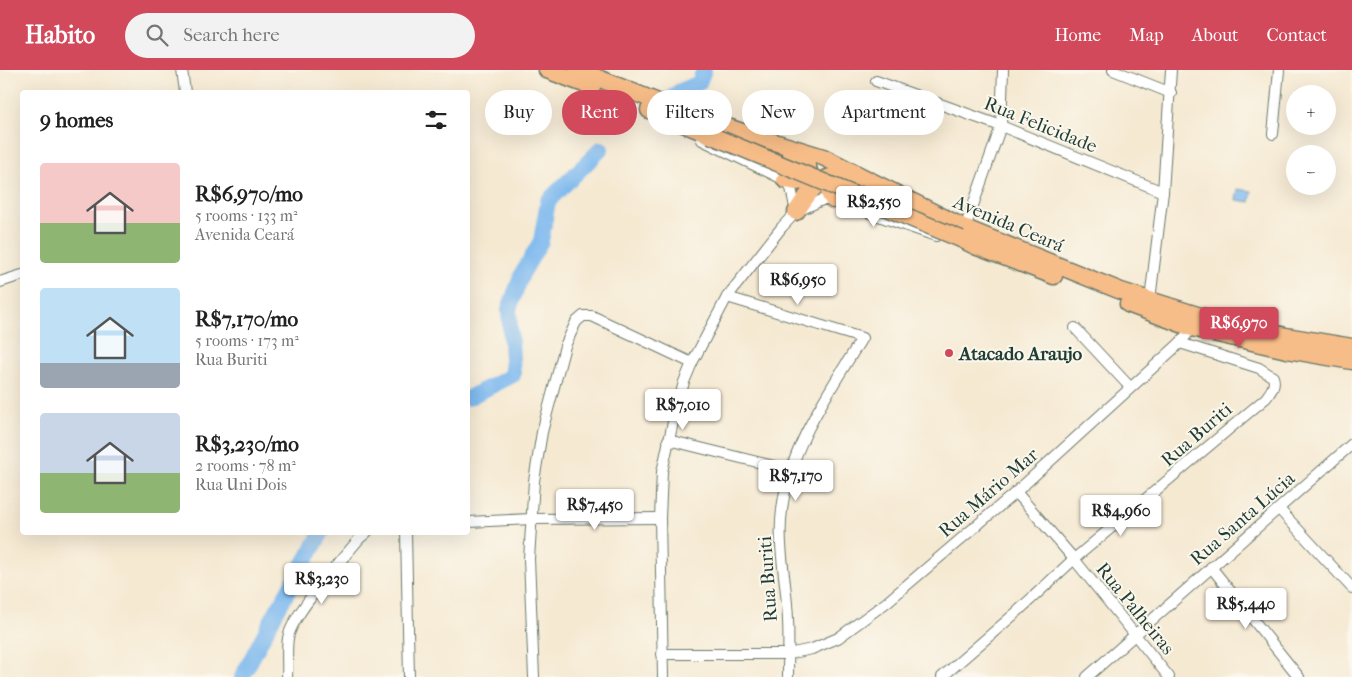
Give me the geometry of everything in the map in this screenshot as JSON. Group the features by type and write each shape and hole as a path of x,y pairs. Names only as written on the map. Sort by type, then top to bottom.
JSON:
{"main road":[{"name":"Avenida Ceará","path":"547,70 647,110"},
{"name":"Avenida Ceará","path":"578,70 668,106 742,132"},
{"name":"Avenida Ceará","path":"710,135 964,237 1150,300 1220,321 1286,336 1352,347"},
{"path":"750,135 799,157 808,166 810,171 805,181 785,180"},
{"name":"Avenida Ceará","path":"751,135 823,157 887,189 995,254 1192,328 1287,350 1352,361"},
{"path":"796,212 809,194 828,176 844,175 887,189"},
{"path":"833,200 828,194 828,190 836,176"}],"street":[{"path":"182,70 185,90"},
{"path":"964,237 1002,126 1003,70"},
{"path":"1113,70 1171,93"},
{"path":"1150,300 1163,192 1171,93 1171,70"},
{"path":"1273,134 1279,70"},
{"name":"Rua Felicidade","path":"876,82 1002,126 1163,192"},
{"name":"Avenida Ceará","path":"694,135 785,180"},
{"path":"785,180 791,188 796,212"},
{"path":"662,677 660,518 662,472 668,440 684,382 692,362 727,298 796,212 822,200 833,200"},
{"name":"Avenida Ceará","path":"833,200 948,240 964,237"},
{"path":"0,282 20,276"},
{"name":"Rua Buriti","path":"727,298 862,338 819,410 790,470 783,500 780,525 788,620 788,677"},
{"path":"534,677 529,559 534,481 542,432 566,346 576,322 582,316 598,318 692,362"},
{"path":"1075,328 1130,387"},
{"name":"Rua Mário Mar","path":"662,654 788,654 812,649 838,638 887,602 1016,492 1180,343 1192,328"},
{"name":"Rua Buriti","path":"942,677 1074,559 1266,398 1274,386 1274,377 1259,368 1180,343"},
{"path":"668,440 790,470"},
{"name":"Rua Santa Lúcia","path":"1087,677 1352,444"},
{"name":"Rua Palheiras","path":"1016,492 1074,559 1169,677"},
{"path":"1279,510 1352,588"},
{"path":"470,522 660,518"},
{"path":"288,677 288,638 292,626 300,612 364,535"},
{"path":"406,535 409,677"},
{"path":"1212,567 1299,677"}],"water":[{"path":"1238,189 1252,191 1250,202 1236,200"}],"waterway":[{"path":"682,90 699,83 704,70"},
{"path":"470,397 513,375 509,309 522,274 541,241 548,201 601,149"},
{"path":"242,677 276,612 320,535"}],"place":[{"name":"Atacado Araujo","path":"949,353"}]}
